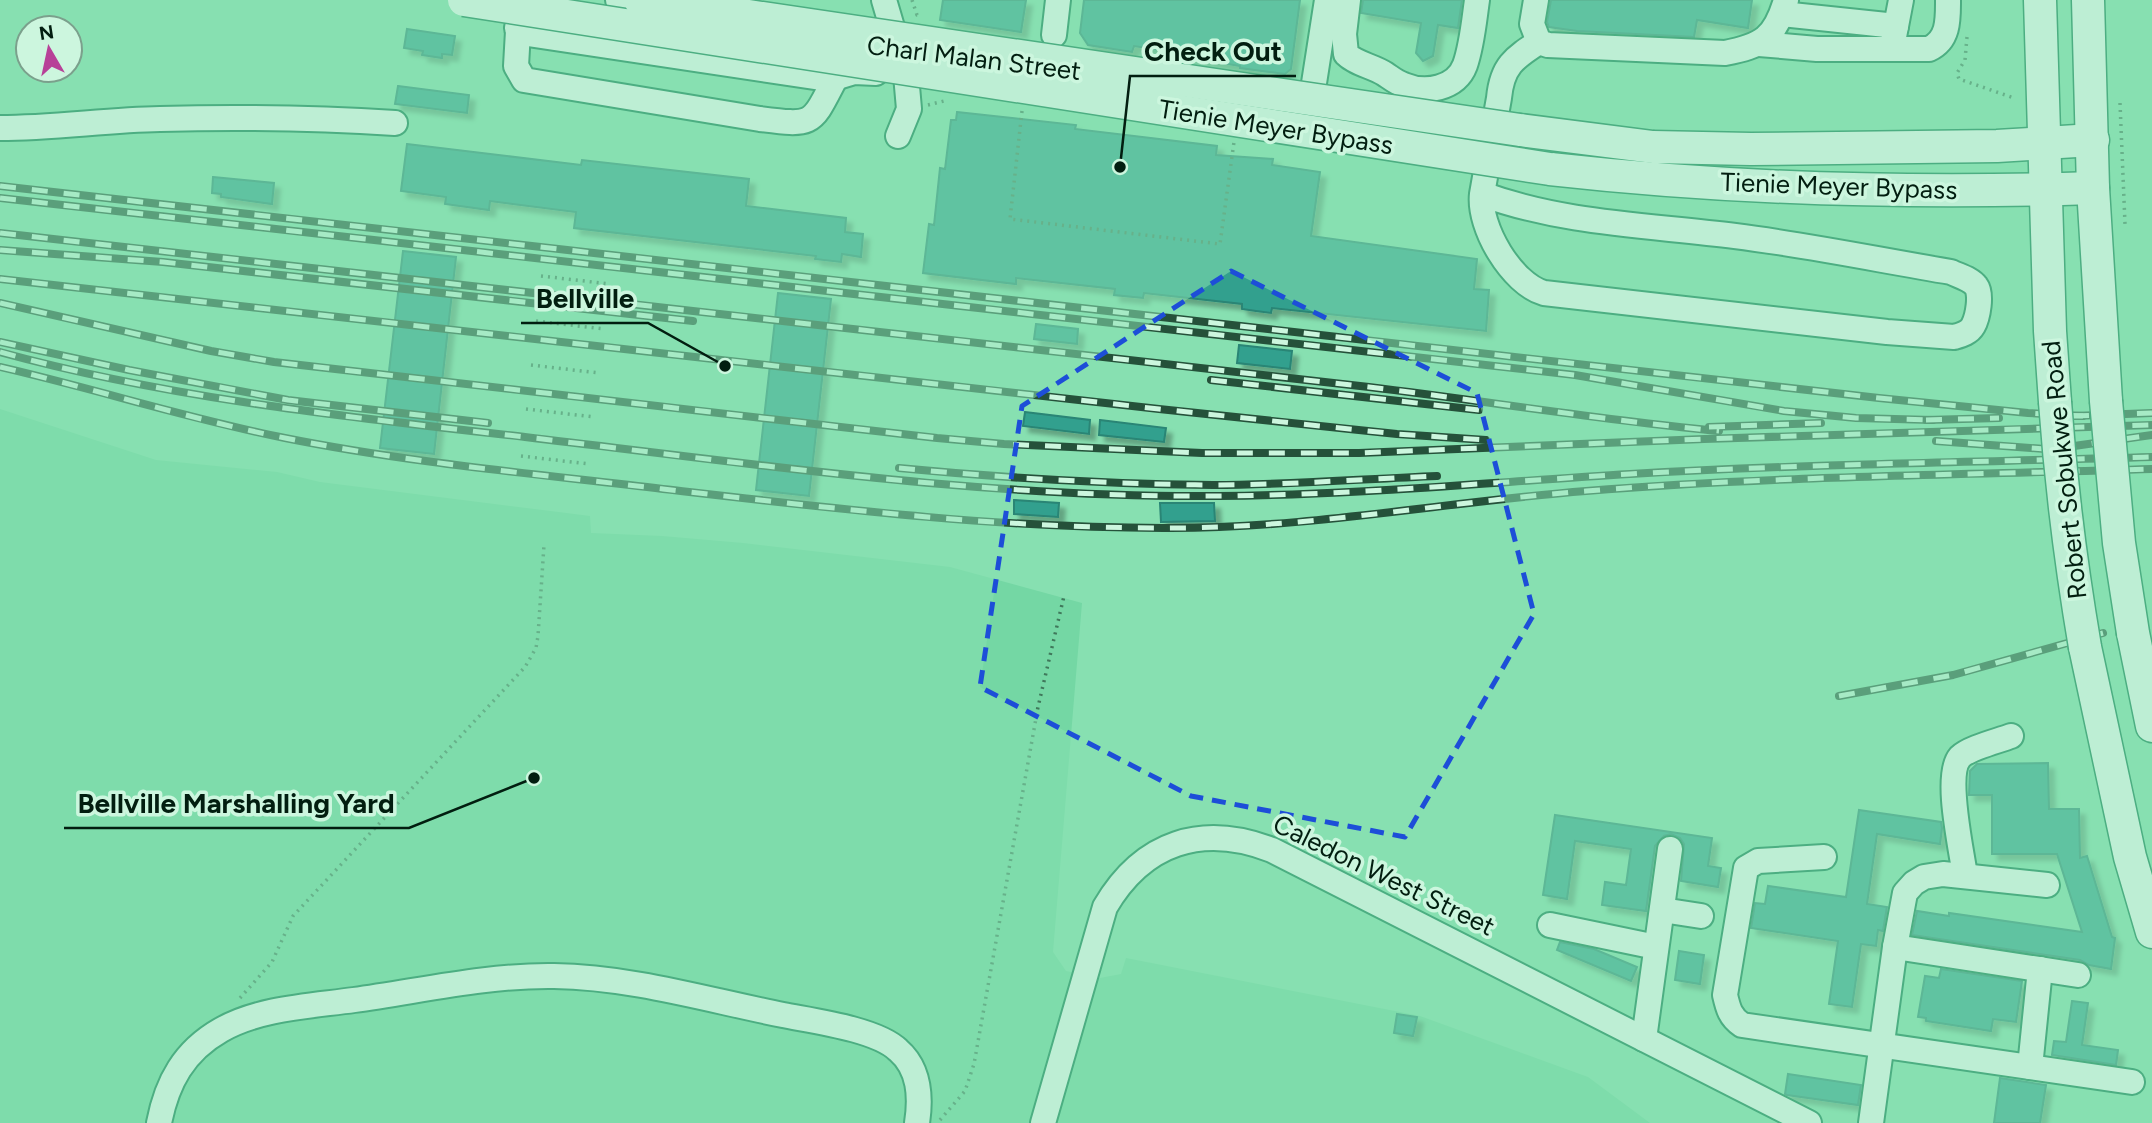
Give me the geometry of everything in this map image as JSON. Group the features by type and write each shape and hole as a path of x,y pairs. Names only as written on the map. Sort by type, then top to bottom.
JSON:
{"main road":[{"name":"Tienie Meyer Bypass","path":"464,0 1550,169 1751,186 1996,190 2093,188"},
{"name":"Tienie Meyer Bypass","path":"640,0 1485,126 1653,147 1765,149 1997,146 2093,140"},
{"name":"Robert Sobukwe Road","path":"2040,0 2050,331 2069,559 2130,857 2152,932"},
{"name":"Robert Sobukwe Road","path":"2088,0 2093,188 2106,401 2119,544 2133,634 2152,726"}],"street":[{"path":"523,0 516,66 523,80 797,124 816,115 836,77"},
{"name":"Charl Malan Street","path":"618,0 1310,111"},
{"path":"884,0 906,75 909,109 898,136"},
{"path":"1054,34 1058,0"},
{"name":"Charl Malan Street","path":"518,32 821,78 854,72 965,82 1305,137 1327,0"},
{"path":"1348,0 1344,23 1346,54 1354,61 1373,67 1403,85 1420,89 1439,88 1457,78 1464,67 1477,0"},
{"path":"1536,0 1532,30 1539,42"},
{"path":"1894,38 1901,0"},
{"path":"1482,194 1513,206 1577,219 1736,236 1951,272 1968,279 1978,287 1977,313 1973,326 1964,335 1954,337 1887,332 1544,293 1528,287 1519,279 1497,246 1482,216 1482,194 1500,84 1510,63 1539,42 1560,46 1725,53 1752,48 1766,39 1784,7 1929,49 1938,44 1948,24 1948,0"},
{"path":"1759,44 1816,49 1894,38"},
{"path":"0,128 43,128 161,119 282,118 395,122"},
{"path":"1965,876 1953,788 1954,769 1958,759 1966,753 2011,736"},
{"name":"Caledon West Street","path":"1043,1123 1105,907 1130,872 1164,848 1207,837 1228,837 1272,850 1809,1123"},
{"path":"1644,1038 1670,849"},
{"path":"1824,857 1758,861 1746,868 1725,995 1735,1021 1742,1025 2132,1082"},
{"path":"1871,1123 1905,893 1924,877 1943,874 2047,885"},
{"path":"1662,910 1701,916"},
{"path":"1550,925 1656,947"},
{"path":"1895,947 2078,975"},
{"path":"2030,1067 2040,969"},
{"path":"159,1123 171,1080 182,1063 207,1038 238,1021 314,1006 506,979 553,976 629,983 819,1022 873,1036 900,1051 910,1064 917,1079 919,1106 916,1123"}],"path":[{"path":"912,0 917,15 928,16"},
{"path":"1968,33 1965,60 1957,73 1959,79 2014,98"},
{"path":"909,109 948,100"},
{"path":"2120,103 2125,224"},
{"path":"1022,105 1010,219 1220,244 1234,138"},
{"path":"541,276 610,284"},
{"path":"536,321 604,329"},
{"path":"531,365 598,373"},
{"path":"526,409 594,416"},
{"path":"521,456 589,464"},
{"path":"238,1021 239,999 272,962 293,916 525,667 536,648 538,636 544,545"},
{"path":"936,1123 965,1091 974,1064 1038,707 1064,596"}],"highlighted area":[{"path":"1231,271 1477,393 1534,614 1405,837 1191,796 980,687 1022,406"}],"shaded area":[{"path":"0,409 156,460 277,472 320,482 590,516 591,533 743,543 950,567 1082,603 1053,952 1066,971 1100,978 1121,974 1126,958 1420,1016 1588,1077 1650,1123 0,1123"}],"building":[{"path":"943,0 1026,0 1021,32 940,20"},
{"path":"1084,0 1300,0 1291,69 1285,74 1240,68 1187,57 1187,54 1134,46 1132,52 1088,45 1080,33"},
{"path":"1363,0 1462,0 1458,28 1438,25 1433,56 1423,61 1416,53 1421,23 1361,13"},
{"path":"1551,0 1752,0 1748,28 1697,20 1694,37 1549,27 1547,22"},
{"path":"407,29 455,36 452,55 442,54 442,58 422,55 423,51 404,48"},
{"path":"398,86 469,95 467,113 395,104"},
{"path":"957,112 1076,125 1075,129 1217,146 1216,155 1273,159 1272,165 1320,172 1311,236 1477,259 1474,289 1489,290 1486,331 1272,308 1271,313 1242,309 1242,304 1144,293 1143,298 1114,295 1115,289 1016,278 1016,284 923,273 929,224 934,225 940,168 945,169 951,120 956,120"},
{"path":"407,144 581,165 582,160 749,179 746,206 846,218 845,232 863,234 861,257 842,254 841,262 815,259 816,256 574,228 576,212 490,201 489,210 445,204 446,197 401,191"},
{"path":"213,177 274,183 272,204 221,197 221,194 212,193"},
{"path":"403,251 456,257 434,454 380,448"},
{"path":"778,293 831,299 809,496 756,490"},
{"path":"1036,324 1078,329 1077,344 1034,339"},
{"path":"1239,345 1292,351 1290,369 1237,363"},
{"path":"1025,412 1090,420 1089,434 1023,426"},
{"path":"1100,420 1166,428 1164,442 1099,435"},
{"path":"1014,500 1059,503 1058,517 1014,514"},
{"path":"1160,503 1214,503 1215,521 1161,522"},
{"path":"2048,763 2049,809 2079,809 2080,858 2087,856 2112,937 2115,938 2111,969 2089,965 2080,960 1912,935 1917,911 2082,932 2057,854 1992,854 1992,795 1969,795 1970,771 1977,764"},
{"path":"1859,810 1941,822 1942,828 1940,844 1877,834 1867,904 1887,907 1883,931 1878,930 1876,946 1861,944 1852,1007 1829,1004 1838,941 1751,928 1755,903 1765,904 1768,886 1846,897"},
{"path":"1555,815 1712,838 1708,866 1721,868 1718,887 1681,881 1684,844 1680,838 1671,834 1664,836 1655,846 1646,911 1602,905 1605,882 1626,885 1631,849 1575,841 1567,899 1543,895"},
{"path":"1560,942 1594,949 1637,967 1631,981 1557,950"},
{"path":"1679,951 1704,955 1700,984 1675,980"},
{"path":"1941,969 2022,981 2016,1022 1993,1019 1991,1031 1926,1021 1926,1018 1918,1017 1925,976 1939,978"},
{"path":"2072,1001 2088,1003 2082,1045 2118,1050 2116,1065 2052,1055 2054,1041 2066,1042"},
{"path":"1397,1014 1417,1017 1413,1036 1394,1033"},
{"path":"1788,1074 1861,1085 1858,1105 1787,1095"},
{"path":"2000,1078 2046,1085 2040,1123 1994,1123"}],"railway":[{"path":"0,186 1879,398 2083,416"},
{"path":"0,198 1575,375 1784,411 1856,418 1933,420"},
{"path":"0,233 1369,387 1719,431"},
{"path":"0,250 163,262 693,321"},
{"path":"0,279 1159,409 1397,434 1486,440"},
{"path":"0,303 211,351 274,362 1004,444 1202,453 1359,453 2152,425"},
{"path":"0,342 288,400 488,423"},
{"path":"0,352 130,382 327,414 784,468 1044,491 1131,495 1270,495 1695,471 2152,457"},
{"path":"0,367 178,413 332,447 474,467 788,503 1037,525 1216,527 1322,520 1533,496 1657,486 1798,479 2152,469"},
{"path":"1211,380 1479,410"},
{"path":"2073,416 2152,413"},
{"path":"1926,420 1999,418"},
{"path":"1709,427 1821,423"},
{"path":"2060,448 2152,435"},
{"path":"1936,441 2072,451"},
{"path":"899,468 1056,480 1213,485 1437,476"},
{"path":"1839,696 1953,675 2103,633"}],"place":[{"name":"Check Out","path":"1120,167"},
{"name":"Bellville","path":"725,366"},
{"name":"Bellville Marshalling Yard","path":"534,778"}]}
